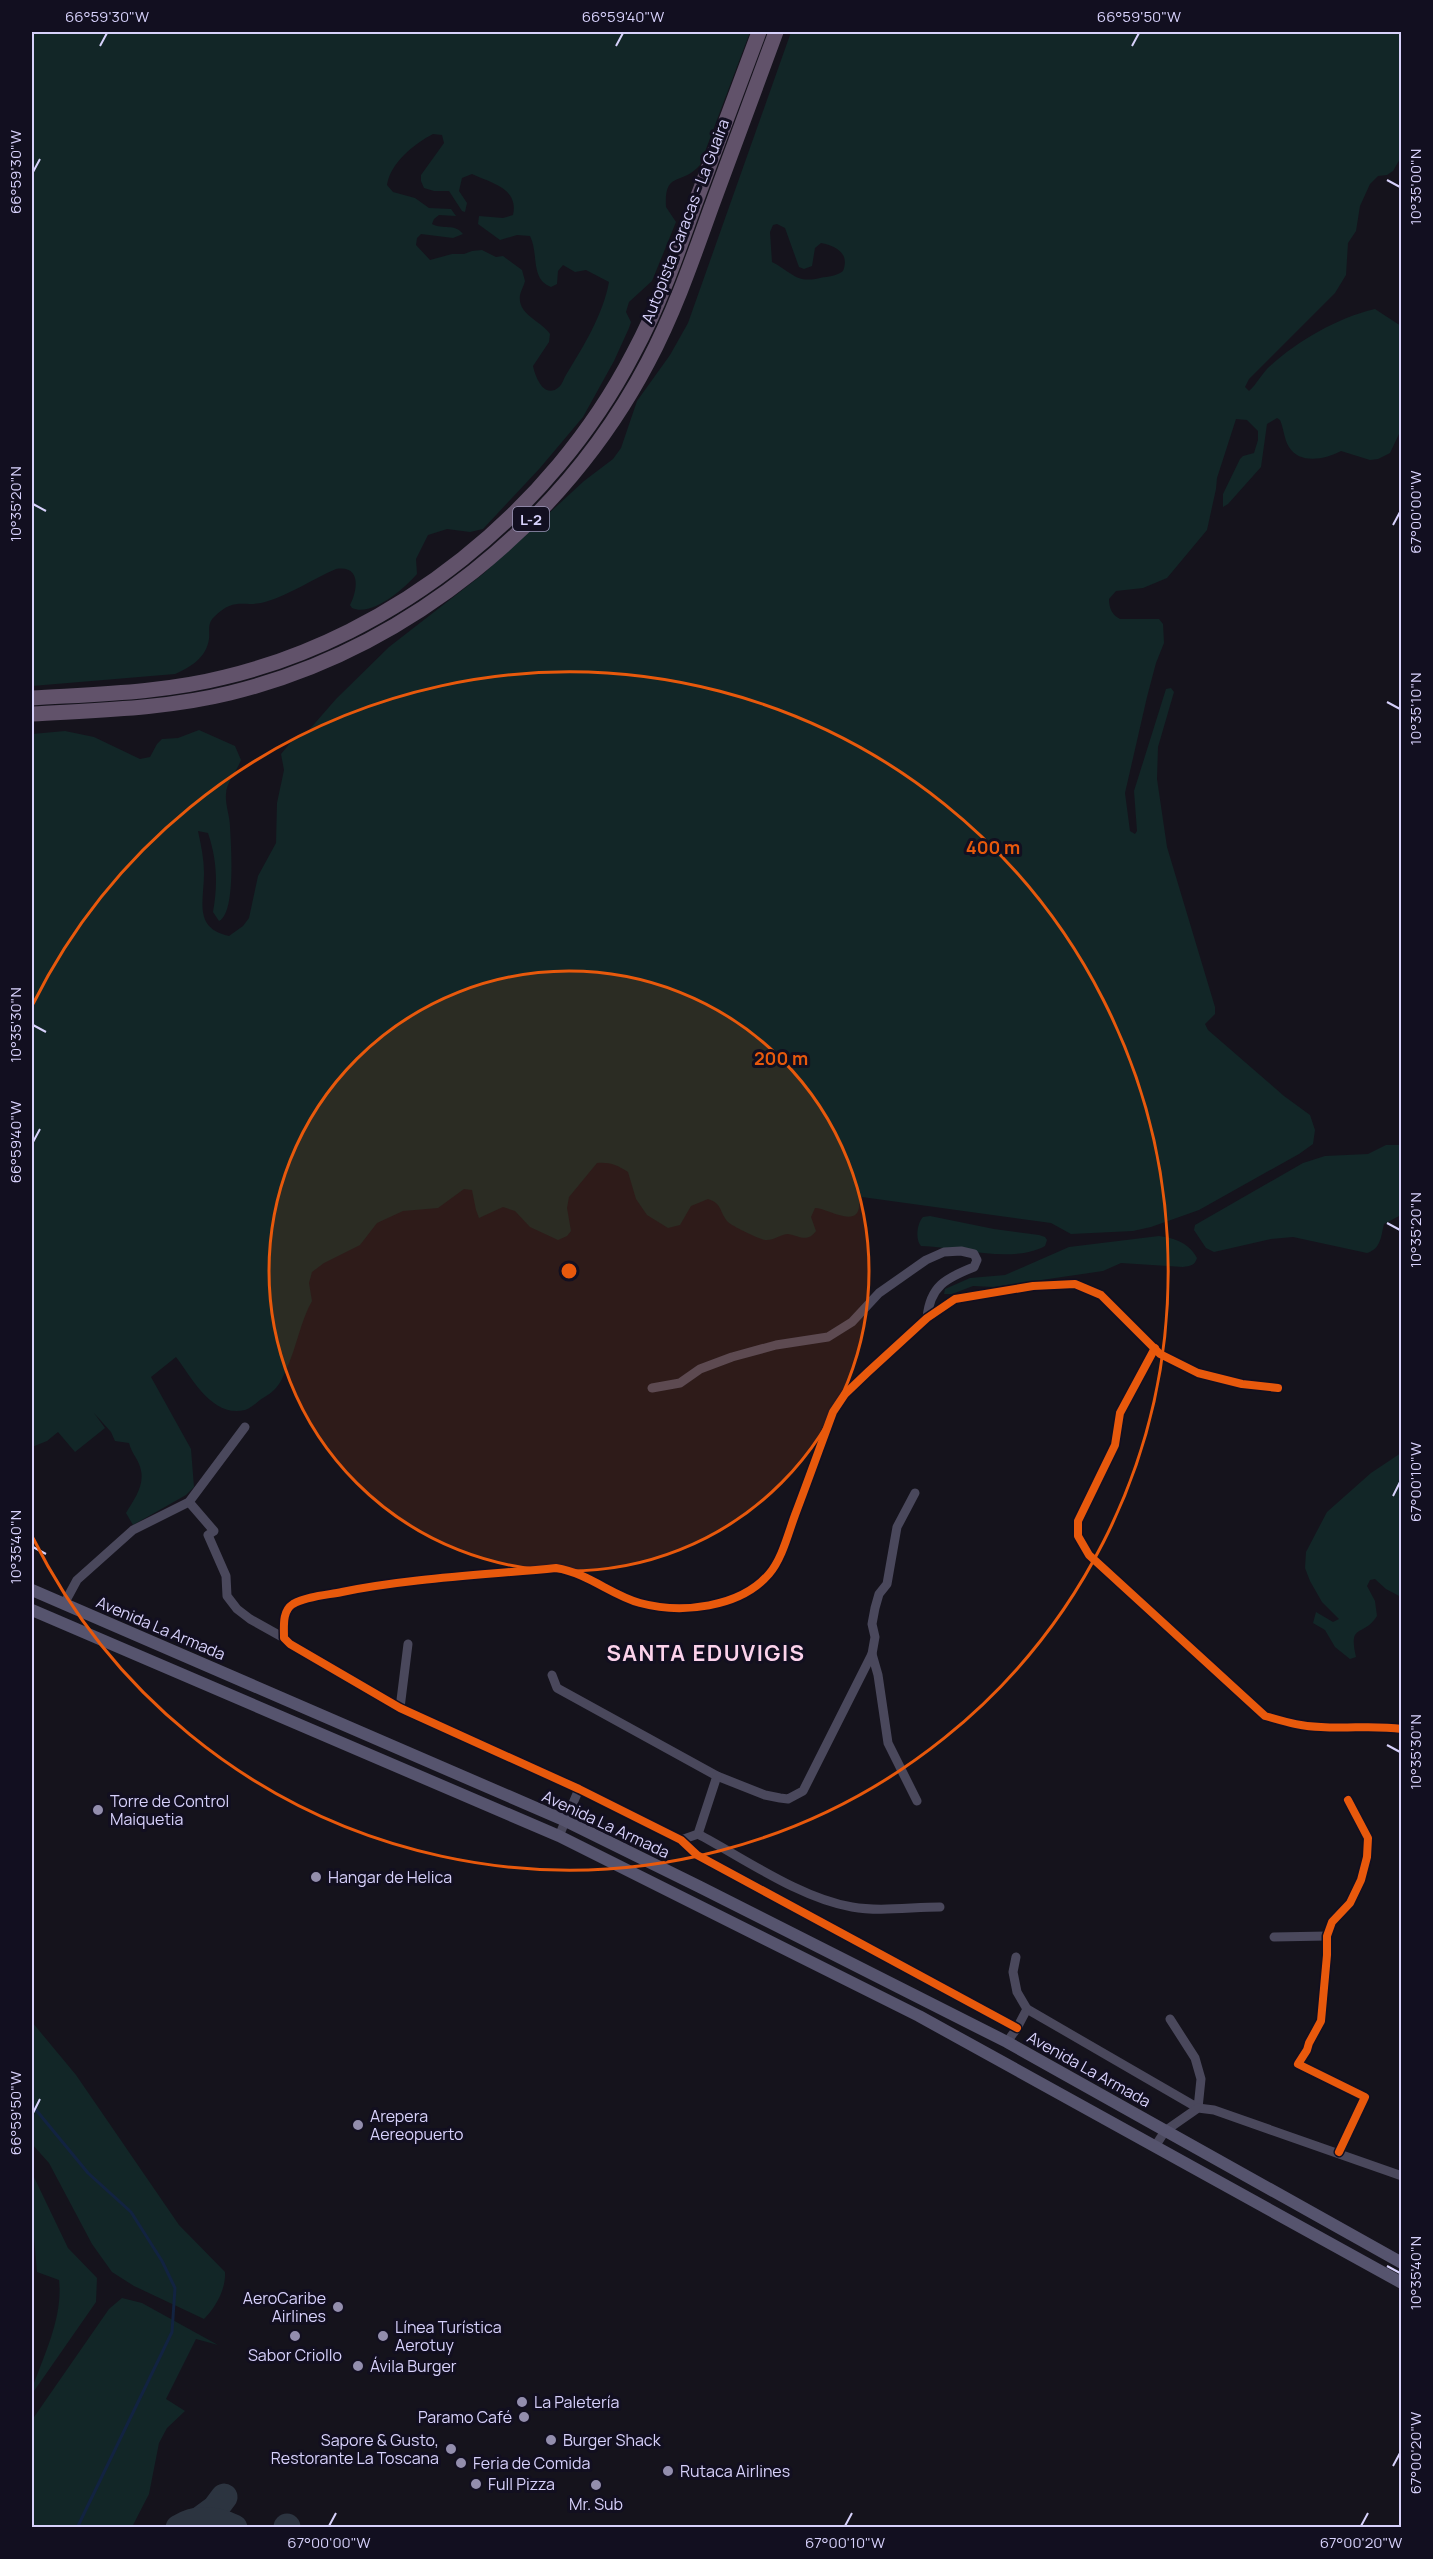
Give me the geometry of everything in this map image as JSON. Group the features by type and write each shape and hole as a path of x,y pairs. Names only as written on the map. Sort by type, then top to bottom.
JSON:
{"highway":[{"name":"Autopista Caracas - La Guaira","path":"32,698 154,690 192,685 261,668 294,656 349,632 426,585 503,524 566,456 606,402 633,354 663,292 759,32"},
{"name":"Autopista Caracas - La Guaira","path":"32,714 156,706 195,701 257,686 300,671 357,646 436,598 490,557 552,497 579,466 620,411 648,362 684,281 776,32"}],"main road":[{"name":"Avenida La Armada","path":"32,1590 566,1821 834,1953 1006,2042 1401,2263"},
{"name":"Avenida La Armada","path":"32,1610 560,1836 919,2016 1156,2145 1401,2283"}],"street":[{"path":"652,1388 680,1383 700,1369 732,1357 776,1345 828,1337 852,1322 879,1293 926,1260 944,1252 961,1251 974,1254 977,1260 974,1268 955,1274 942,1283 932,1295 927,1318"},
{"path":"284,1638 287,1610 294,1604 373,1586 556,1568 581,1574 638,1603 663,1608 689,1608 719,1603 748,1592 769,1574 782,1549 833,1412 845,1394 927,1318 955,1299 1033,1286 1075,1284 1101,1295 1160,1354 1198,1373 1242,1384 1278,1388"},
{"path":"1155,1348 1120,1413 1115,1445 1078,1521 1078,1536 1089,1555 1214,1668 1235,1691 1265,1716 1293,1724 1320,1728 1376,1725 1401,1729"},
{"path":"64,1604 77,1580 133,1530 189,1502 246,1427"},
{"path":"552,1675 557,1688 717,1776 772,1797 788,1799 803,1791 872,1653 874,1637 872,1624 875,1608 879,1594 886,1584 897,1527 915,1493"},
{"path":"189,1502 214,1531 208,1535 226,1575 227,1596 237,1609 250,1619 400,1708 579,1790 681,1840 697,1855 1017,2028"},
{"path":"400,1708 408,1644"},
{"path":"872,1653 878,1675 888,1743 917,1801"},
{"path":"698,1834 717,1776"},
{"path":"560,1836 579,1790"},
{"path":"1339,2152 1365,2097 1298,2064 1308,2050 1309,2043 1321,2021 1327,1936 1332,1922 1350,1903 1361,1880 1367,1857 1368,1838 1348,1800"},
{"path":"681,1840 698,1834 791,1885 834,1903 855,1908 940,1907"},
{"path":"1274,1936 1327,1936"},
{"path":"1016,1957 1012,1972 1017,1992 1027,2009 1198,2108 1228,2113 1401,2176"},
{"path":"1006,2042 1027,2009"},
{"path":"1170,2019 1195,2058 1201,2079 1198,2108"},
{"path":"1156,2145 1165,2130 1198,2108"}],"green space":[{"path":"32,32 750,32 700,165 671,183 668,188 666,207 676,222 652,281 629,302 626,312 631,322 614,361 583,417 540,468 483,529 470,532 447,529 428,535 416,559 417,574 396,594 369,609 352,608 350,605 356,586 354,574 344,569 336,569 274,599 257,604 234,605 221,611 210,622 209,639 205,652 192,665 175,674 32,686","holes":["433,134 442,135 444,143 421,175 424,188 449,191 465,212 467,203 459,191 462,178 472,174 495,184 512,198 513,215 503,218 479,216 478,224 500,240 517,235 530,236 538,272 544,283 551,287 557,284 558,271 563,265 575,272 586,270 609,282 592,330 561,385 554,390 545,389 534,370 533,366 549,342 550,334 522,308 520,295 525,281 522,270 503,256 496,257 482,250 430,260 416,245 417,238 421,234 453,238 463,234 453,228 432,224 439,215 456,216 451,209 429,208 415,198 393,192 387,185 393,169 404,155"]},
{"path":"791,32 1401,32 1401,157 1393,171 1387,175 1378,176 1370,184 1360,206 1356,231 1348,243 1346,275 1335,293 1249,379 1245,387 1249,391 1270,366 1293,347 1319,331 1347,318 1375,309 1401,326 1401,416 1399,434 1390,453 1370,460 1341,451 1321,458 1306,458 1294,453 1289,447 1280,420 1277,418 1267,424 1261,467 1223,507 1223,494 1240,459 1254,453 1258,440 1258,431 1247,420 1236,419 1217,478 1207,530 1167,578 1143,588 1116,591 1109,599 1112,611 1120,619 1159,619 1163,624 1164,643 1147,697 1125,793 1130,831 1135,834 1137,831 1134,791 1166,689 1171,688 1174,692 1158,747 1157,779 1167,847 1215,1007 1215,1014 1205,1024 1208,1030 1284,1096 1310,1115 1315,1130 1313,1144 1199,1210 1133,1231 1071,1234 1051,1223 862,1197 859,1200 859,1210 850,1217 815,1208 811,1217 816,1231 806,1238 788,1234 768,1240 757,1237 728,1222 719,1206 708,1199 691,1206 680,1225 668,1228 647,1215 636,1199 628,1172 613,1164 597,1163 569,1197 567,1208 571,1231 567,1236 558,1240 530,1227 515,1211 503,1207 479,1218 472,1190 464,1189 438,1208 403,1211 377,1223 360,1245 324,1263 312,1272 309,1283 312,1301 279,1385 249,1408 233,1411 213,1402 196,1385 176,1357 151,1377 191,1449 194,1487 186,1495 133,1525 126,1513 141,1484 139,1464 129,1443 115,1441 111,1432 94,1413 105,1428 75,1452 58,1432 47,1441 32,1447 32,734 65,731 94,737 140,759 150,757 162,739 178,738 199,730 235,746 241,760 226,794 230,823 230,892 228,905 219,921 213,912 216,872 211,843 208,833 198,831 204,873 202,903 205,920 210,927 229,936 243,926 249,918 258,876 276,843 277,803 284,770 281,754 291,742 309,730 336,699 389,647 483,574 584,481 613,459 621,448 637,401 670,355 688,323","holes":["777,224 785,228 799,267 804,269 812,266 815,248 821,243 840,251 845,259 843,271 832,276 805,279 794,276 772,262 770,232 773,225"]},
{"path":"1386,1145 1401,1145 1401,1215 1384,1224 1380,1242 1372,1251 1367,1253 1293,1237 1271,1239 1214,1252 1206,1248 1194,1230 1195,1225 1303,1163 1325,1156 1368,1154"},
{"path":"930,1216 994,1229 1039,1235 1047,1240 1045,1246 1017,1254 921,1246 917,1236 919,1223 923,1217"},
{"path":"1159,1236 1171,1238 1186,1245 1197,1258 1195,1262 1183,1267 1121,1263 1103,1271 994,1287 973,1286 952,1294 944,1294 945,1289 970,1278 1005,1275 1069,1247"},
{"path":"1401,1453 1401,1597 1386,1589 1375,1579 1370,1580 1367,1586 1375,1601 1377,1616 1372,1623 1355,1634 1356,1657 1350,1659 1335,1647 1325,1630 1313,1623 1316,1612 1333,1622 1339,1619 1322,1602 1310,1581 1305,1568 1306,1552 1327,1512 1371,1473"},
{"path":"32,2022 76,2075 179,2225 225,2272 224,2285 219,2297 204,2319 134,2286 112,2272 92,2244 49,2163 32,2144"},
{"path":"32,2173 68,2248 97,2278 96,2302 32,2394 32,2383 34,2383 56,2320 60,2293 59,2280 37,2272 32,2216"},
{"path":"122,2298 142,2303 218,2345 196,2339 166,2399 185,2411 167,2428 159,2443 149,2494 132,2527 32,2527 32,2420 109,2309"}],"waterway":[{"path":"32,2105 88,2173 131,2212 162,2261 175,2288 172,2332 77,2528"}],"taxiway":[{"path":"200,2520 215,2509 224,2497"},
{"path":"179,2528 186,2524 206,2520 234,2528"}],"cycle path":[{"path":"1017,2028 697,1855 681,1840 579,1789 400,1708 290,1644 284,1638 284,1619 287,1611 293,1604 304,1599 368,1587 556,1568 579,1574 629,1599 656,1606 691,1608 726,1601 742,1594 757,1585 778,1561 833,1412 845,1394 927,1318 955,1299 1033,1286 1075,1284 1101,1295 1160,1354 1198,1373 1242,1384 1278,1388"},
{"path":"1155,1348 1120,1413 1115,1445 1078,1521 1078,1536 1089,1555 1265,1716 1314,1727 1402,1729"},
{"path":"1339,2152 1365,2097 1298,2064 1321,2021 1327,1936 1332,1922 1350,1903 1361,1880 1367,1857 1368,1838 1348,1800"}],"place":[{"name":"Torre de Control Maiquetia","path":"98,1810"},
{"name":"Hangar de Helica","path":"316,1877"},
{"name":"Arepera Aereopuerto","path":"358,2125"},
{"name":"AeroCaribe Airlines","path":"338,2307"},
{"name":"Sabor Criollo","path":"295,2336"},
{"name":"Línea Turística Aerotuy","path":"383,2336"},
{"name":"Ávila Burger","path":"358,2366"},
{"name":"La Paletería","path":"522,2402"},
{"name":"Paramo Café","path":"524,2417"},
{"name":"Burger Shack","path":"551,2440"},
{"name":"Sapore & Gusto, Restorante La Toscana","path":"451,2449"},
{"name":"Feria de Comida","path":"461,2463"},
{"name":"Rutaca Airlines","path":"668,2471"},
{"name":"Full Pizza","path":"476,2484"},
{"name":"Mr. Sub","path":"596,2485"}],"district":[{"name":"SANTA EDUVIGIS","path":"706,1653"}]}
